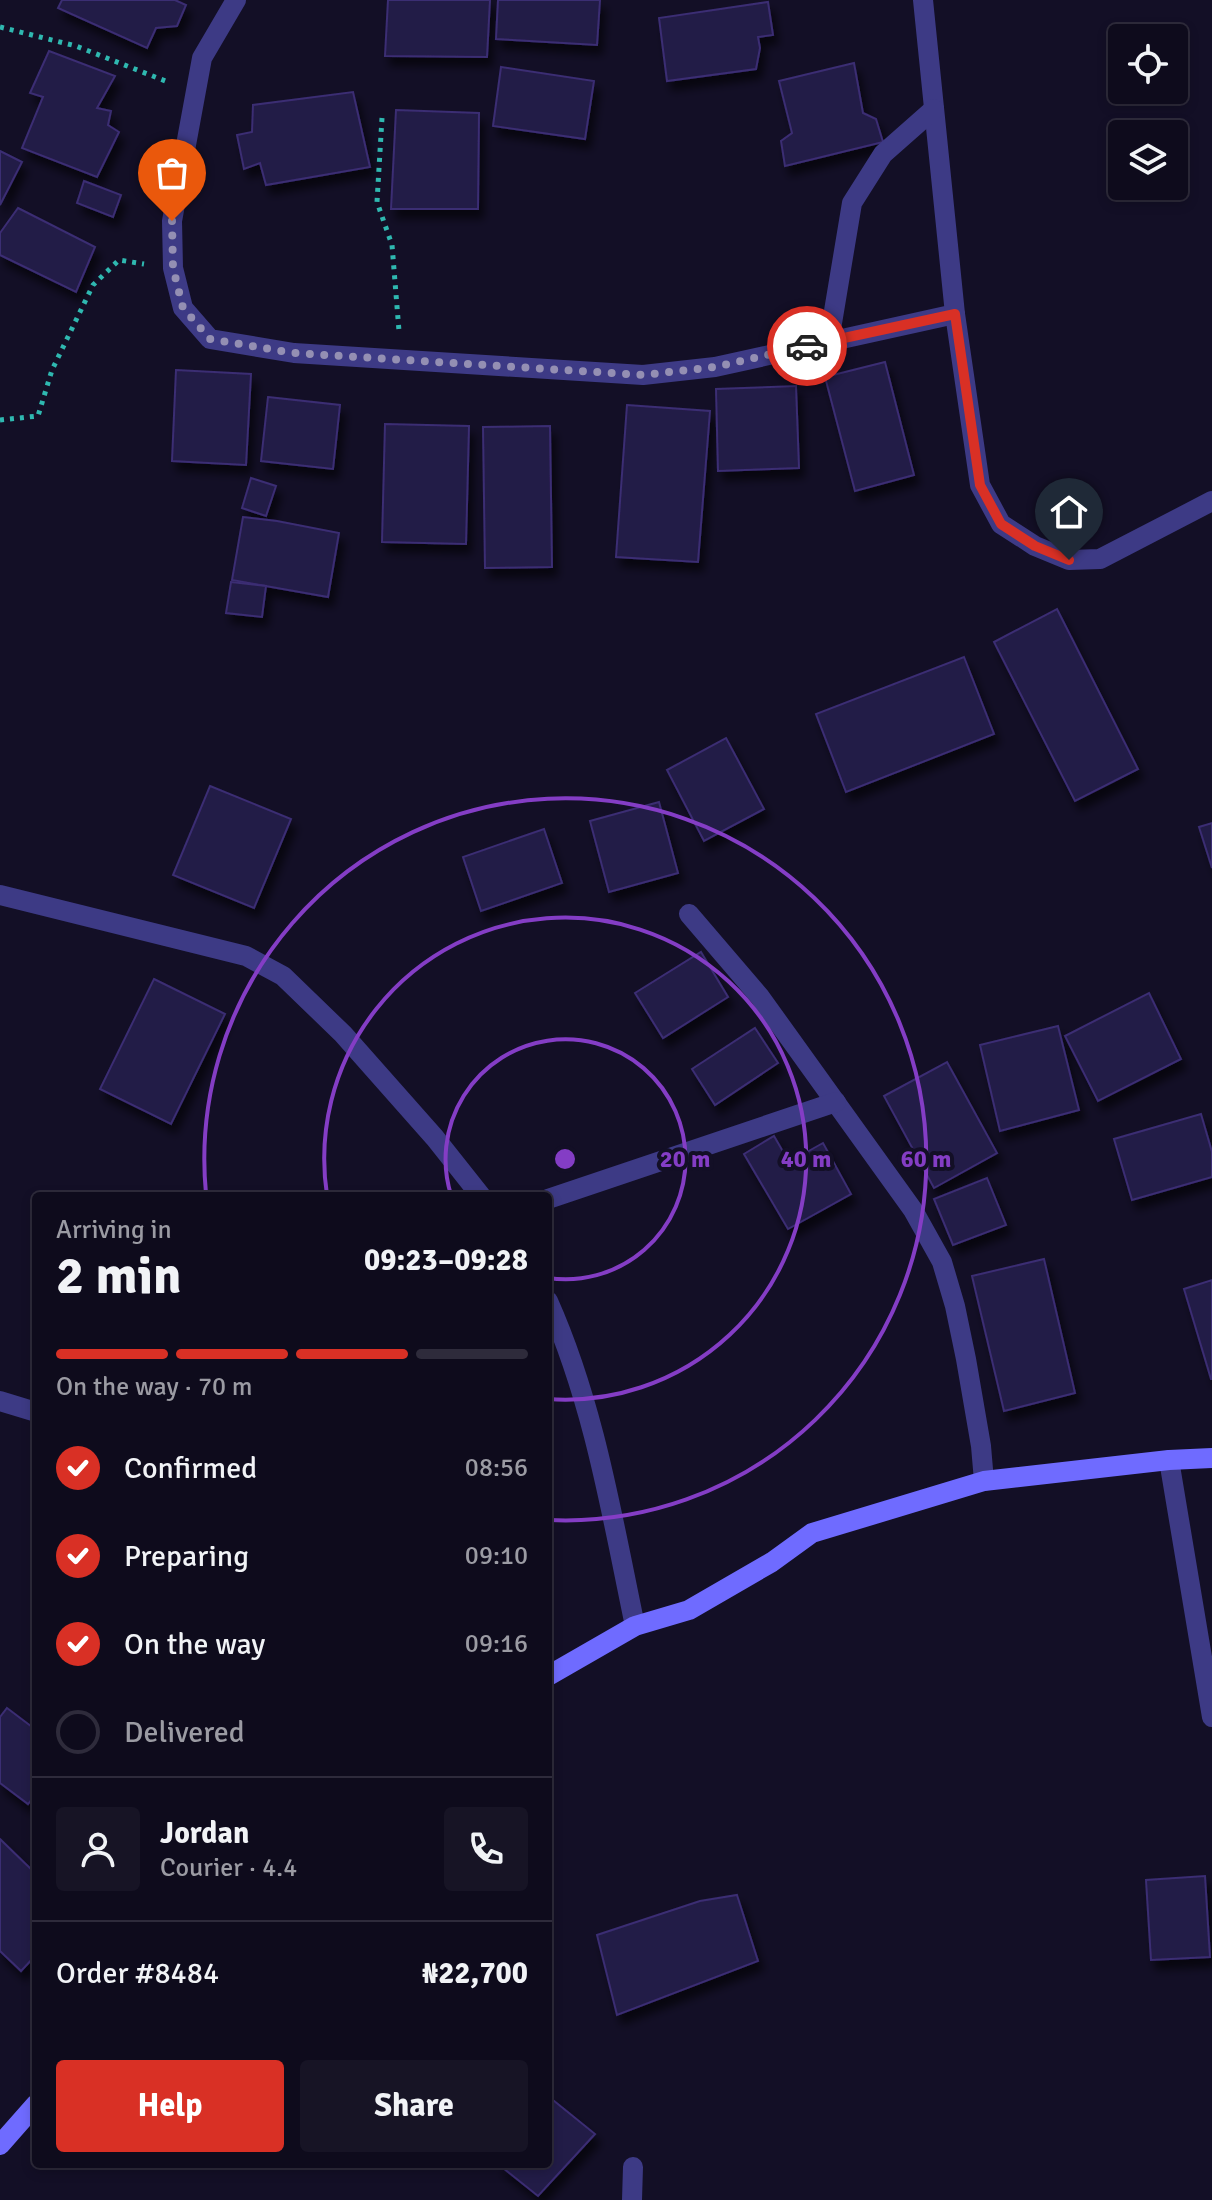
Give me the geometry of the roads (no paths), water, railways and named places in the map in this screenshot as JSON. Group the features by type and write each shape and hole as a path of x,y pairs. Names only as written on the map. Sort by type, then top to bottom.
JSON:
{"street":[{"path":"236,0 202,58 172,221 173,268 183,308 210,339 294,353 643,375 715,367 955,314"},
{"path":"923,0 955,314 980,485 1001,524 1035,546 1069,560 1100,559 1212,501"},
{"path":"829,341 852,203 883,154 934,109"},
{"path":"0,895 246,956 283,976 343,1034 435,1138 478,1192"},
{"path":"689,914 760,997 913,1210 942,1262 966,1359 984,1481"},
{"path":"552,1198 836,1102"},
{"path":"552,1311 577,1375 600,1457 635,1626"},
{"path":"0,1401 32,1411"},
{"path":"552,1674 635,1626 689,1610 772,1562 812,1533 984,1481 1212,1458"},
{"path":"1169,1460 1212,1717"},
{"path":"0,2145 32,2109"},
{"path":"632,2200 633,2167"}]}
